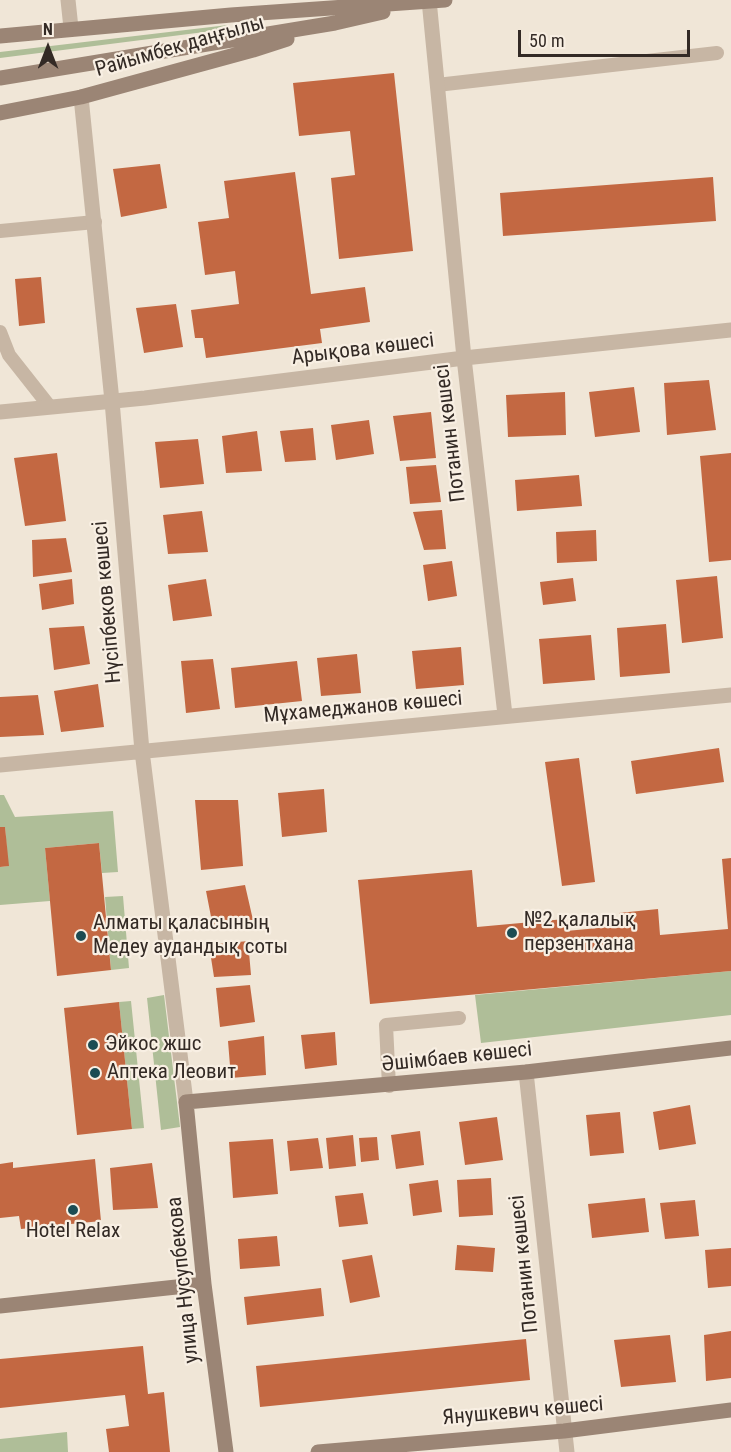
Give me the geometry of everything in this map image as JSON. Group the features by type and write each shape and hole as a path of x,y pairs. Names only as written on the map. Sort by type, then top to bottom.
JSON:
{"street":[{"path":"68,0 71,28"},
{"name":"Райымбек даңғылы","path":"0,36 231,15 434,1"},
{"name":"Райымбек даңғылы","path":"0,78 335,23 434,1"},
{"name":"Потанин көшесі","path":"434,1 437,85 464,358 505,715"},
{"name":"Райымбек даңғылы","path":"0,113 81,97 253,50 335,23"},
{"name":"Нүсіпбеков көшесі","path":"81,97 112,401 142,751 186,1102"},
{"name":"Арықова көшесі","path":"0,412 112,401 464,358 731,330"},
{"name":"Мұхамеджанов көшесі","path":"0,765 731,695"},
{"name":"Әшімбаев көшесі","path":"186,1102 389,1086 731,1048"},
{"name":"Потанин көшесі","path":"526,1072 567,1452"},
{"name":"улица Нусупбекова","path":"186,1102 204,1284 226,1452"},
{"path":"0,1306 204,1284"},
{"name":"Янушкевич көшесі","path":"318,1452 564,1431 731,1410"}],"lane":[{"path":"437,85 717,52"},
{"path":"0,231 94,222"},
{"path":"0,332 9,355 50,407"},
{"path":"389,1086 386,1025 459,1018"}],"green space":[{"path":"228,25 228,29 0,58 0,52"},
{"path":"0,795 4,795 15,817 113,811 118,872 102,873 99,843 45,848 50,901 0,905 0,867 8,866 5,827 0,827"},
{"path":"123,896 129,968 111,970 105,897"},
{"path":"731,971 731,1015 481,1043 475,995"},
{"path":"164,995 180,1127 161,1130 147,998"},
{"path":"131,1001 144,1128 132,1129 119,1002"},
{"path":"67,1432 68,1452 0,1452 0,1439"}],"building":[{"path":"394,73 413,251 339,259 331,178 355,175 350,131 299,136 293,83"},
{"path":"160,164 167,208 121,217 113,169"},
{"path":"295,172 311,294 365,287 370,322 320,329 322,343 206,358 203,338 195,338 191,310 239,304 235,271 205,275 198,222 229,218 224,181"},
{"path":"713,177 716,221 503,236 500,193"},
{"path":"41,277 45,323 19,326 15,279"},
{"path":"176,304 183,347 144,353 136,308"},
{"path":"709,380 716,430 667,435 664,383"},
{"path":"634,387 640,432 595,437 589,392"},
{"path":"565,392 566,435 508,437 506,395"},
{"path":"431,412 436,458 400,461 393,416"},
{"path":"369,420 374,454 336,460 331,425"},
{"path":"313,428 316,460 285,462 280,431"},
{"path":"257,431 262,471 226,473 222,436"},
{"path":"198,439 204,484 160,488 155,442"},
{"path":"57,453 66,521 25,526 14,458"},
{"path":"731,453 731,560 709,562 700,456"},
{"path":"436,465 441,502 410,504 406,467"},
{"path":"579,475 582,506 517,511 515,480"},
{"path":"442,510 446,549 424,550 413,512"},
{"path":"202,511 208,552 168,554 163,515"},
{"path":"596,530 597,561 557,563 556,532"},
{"path":"66,538 72,572 33,577 32,540"},
{"path":"452,561 457,596 428,601 423,565"},
{"path":"717,576 723,638 682,643 676,580"},
{"path":"573,578 576,601 543,605 540,582"},
{"path":"72,579 74,604 42,610 39,584"},
{"path":"206,579 212,616 173,621 168,585"},
{"path":"666,624 670,673 620,677 617,628"},
{"path":"84,626 90,664 54,670 49,628"},
{"path":"591,635 595,680 543,684 539,639"},
{"path":"461,647 464,685 416,689 412,651"},
{"path":"357,654 361,693 321,696 317,658"},
{"path":"213,659 220,709 186,713 181,661"},
{"path":"297,661 302,701 235,708 231,668"},
{"path":"98,684 104,727 61,732 54,691"},
{"path":"38,695 44,735 0,737 0,697"},
{"path":"719,748 724,782 636,794 631,761"},
{"path":"579,758 595,882 562,886 545,762"},
{"path":"324,789 327,832 282,837 278,793"},
{"path":"195,800 238,800 243,866 201,870"},
{"path":"0,827 5,827 9,866 0,867"},
{"name":"Алматы қаласының Медеу аудандық соты","path":"99,843 111,970 57,976 45,848"},
{"name":"№2 қалалық перзентхана","path":"731,858 731,971 370,1004 358,880 472,870 477,927 565,919 566,931 620,926 619,913 658,909 660,935 728,929 722,859"},
{"path":"245,885 253,920 213,927 206,891"},
{"path":"248,941 251,975 214,977 209,945"},
{"path":"250,985 255,1022 220,1027 216,988"},
{"path":"119,1002 132,1129 77,1135 64,1008"},
{"path":"335,1032 337,1065 305,1069 301,1035"},
{"path":"264,1036 266,1075 231,1078 228,1041"},
{"path":"690,1105 696,1144 659,1150 653,1112"},
{"path":"620,1112 624,1153 590,1156 586,1115"},
{"path":"497,1117 503,1160 465,1165 459,1122"},
{"path":"420,1131 424,1165 396,1169 391,1135"},
{"path":"353,1135 356,1166 329,1169 326,1138"},
{"path":"377,1137 379,1160 361,1162 359,1138"},
{"path":"318,1138 323,1168 290,1171 287,1141"},
{"path":"273,1139 278,1194 233,1198 229,1142"},
{"path":"95,1159 101,1221 21,1229 19,1216 0,1218 0,1164 13,1162 13,1168"},
{"path":"152,1163 158,1208 113,1210 110,1168"},
{"path":"491,1178 493,1215 459,1217 457,1180"},
{"path":"438,1180 442,1212 413,1216 409,1184"},
{"path":"363,1193 368,1224 339,1227 335,1196"},
{"path":"645,1198 649,1232 592,1238 588,1204"},
{"path":"695,1200 699,1236 665,1239 660,1203"},
{"path":"277,1236 280,1266 240,1269 238,1239"},
{"path":"457,1245 495,1248 493,1272 455,1270"},
{"path":"731,1248 731,1286 708,1288 705,1250"},
{"path":"372,1255 380,1297 350,1303 342,1260"},
{"path":"321,1288 324,1316 247,1325 244,1297"},
{"path":"731,1331 731,1378 706,1381 704,1335"},
{"path":"670,1335 676,1382 621,1387 614,1340"},
{"path":"526,1339 530,1380 260,1407 256,1366"},
{"path":"143,1346 148,1394 164,1392 170,1452 109,1452 106,1429 129,1426 125,1395 0,1408 0,1359"}],"place":[{"name":"№2 қалалық перзентхана","path":"512,933"},
{"name":"Алматы қаласының Медеу аудандық соты","path":"81,936"},
{"name":"Эйкос жшс","path":"93,1045"},
{"name":"Аптека Леовит","path":"95,1073"},
{"name":"Hotel Relax","path":"73,1210"}]}
